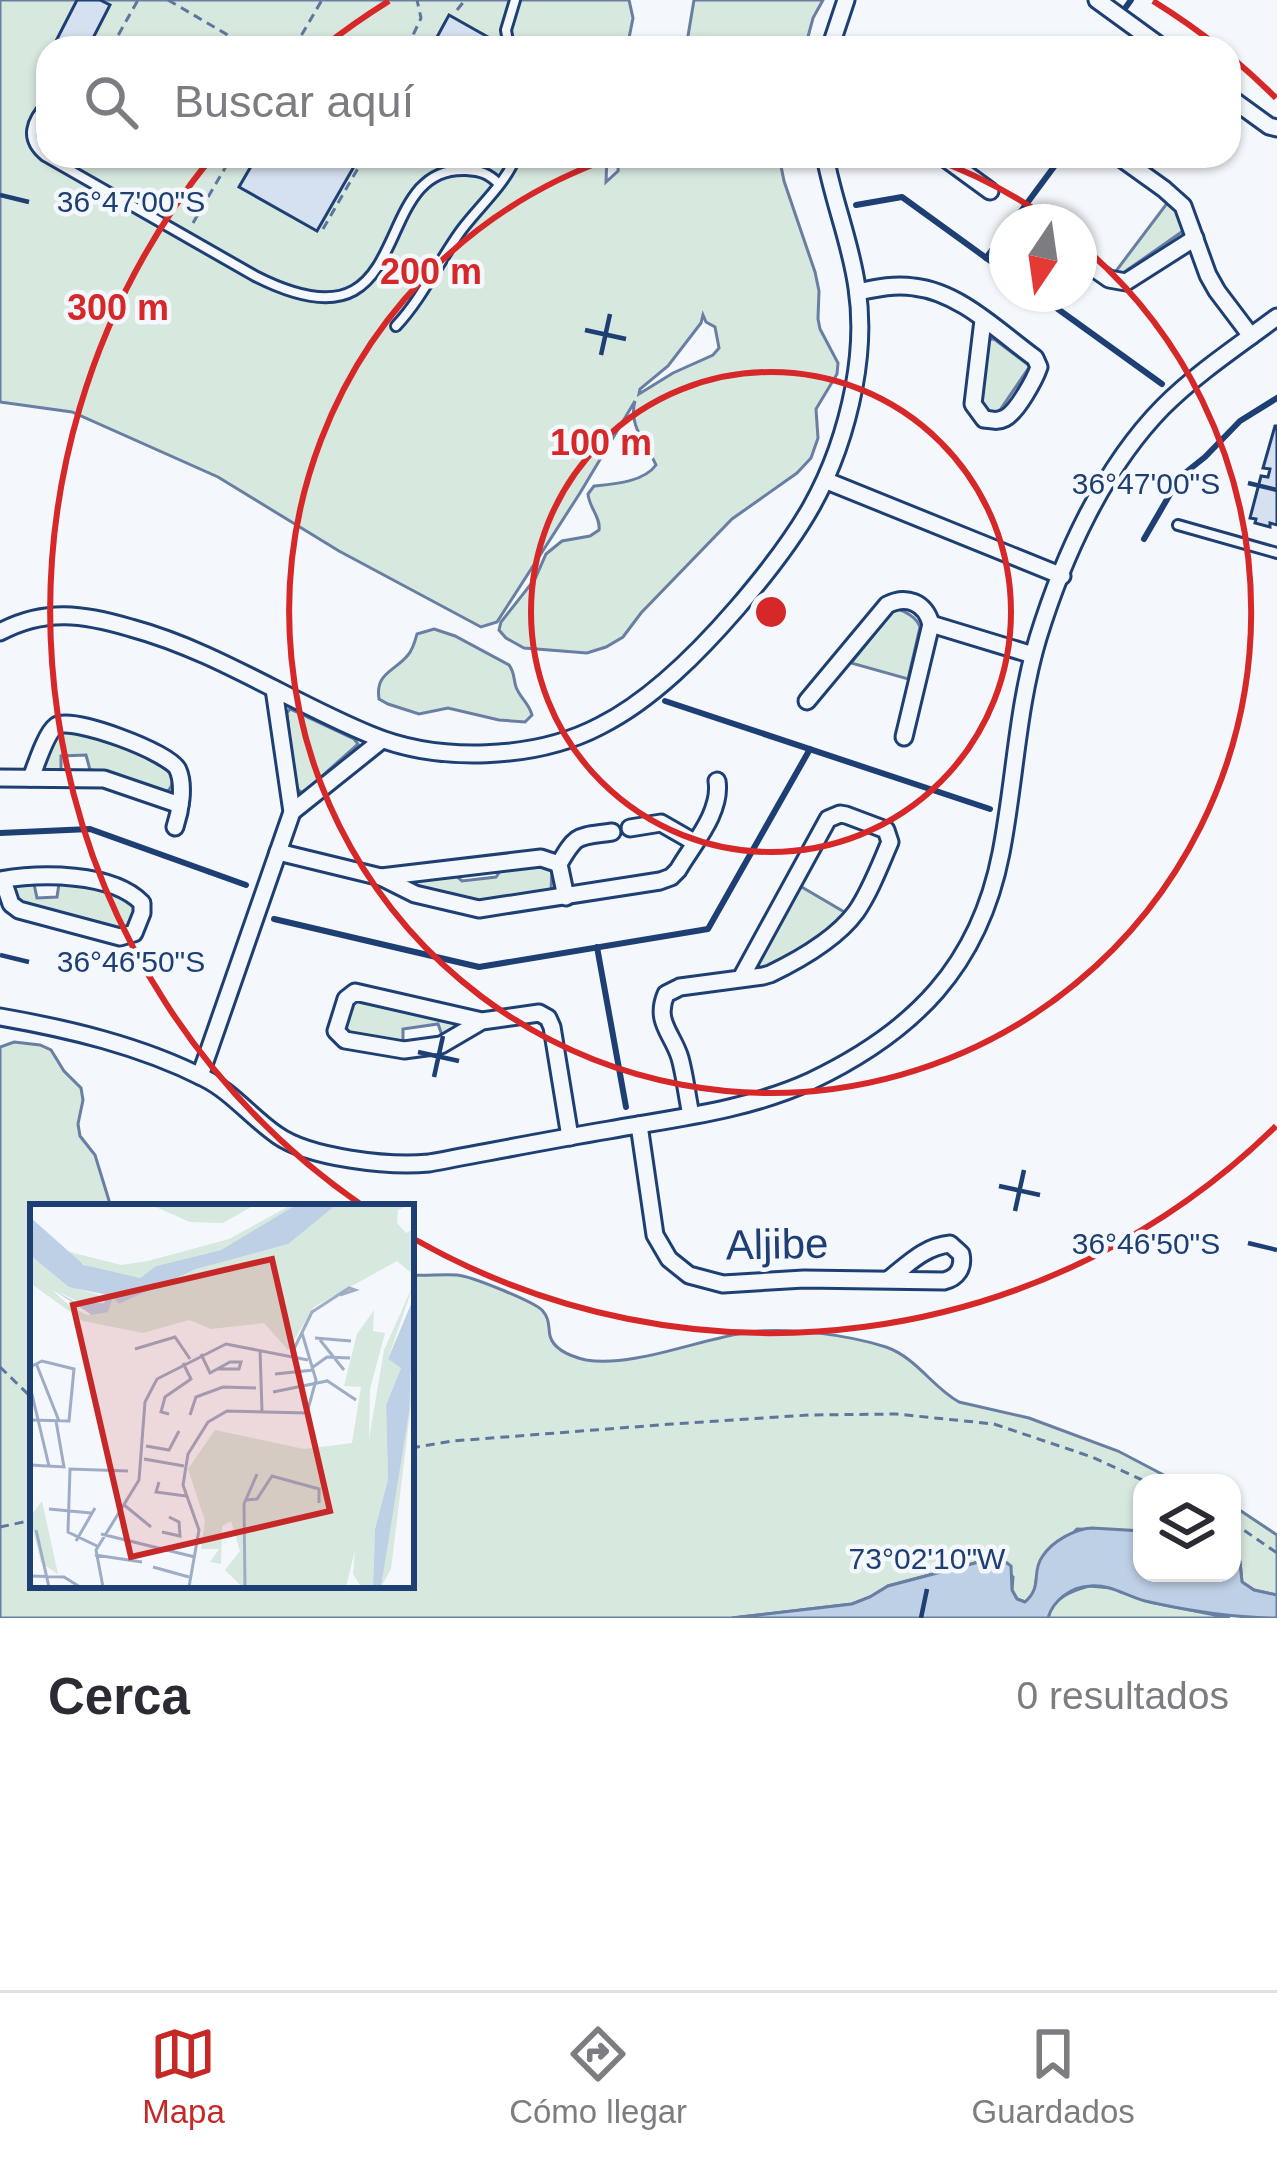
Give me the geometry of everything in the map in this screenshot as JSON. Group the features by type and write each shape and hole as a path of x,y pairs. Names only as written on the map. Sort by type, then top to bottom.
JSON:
{"street":[{"path":"834,36 846,0"},
{"path":"1097,0 1146,36"},
{"path":"1241,105 1273,126 1277,143"},
{"path":"0,632 41,616 95,617 173,641 382,740 429,752 487,753 566,740 609,722 677,669 726,621 786,549 827,481 858,366 858,292 828,168"},
{"path":"958,168 990,191"},
{"path":"1135,168 1183,206 1216,291 1251,336"},
{"path":"1097,271 1126,282 1195,238"},
{"path":"858,292 896,286 948,296 982,320 1035,358 1040,367 1036,376 1013,410 998,420 984,419 973,404 982,320"},
{"path":"4,1020 80,1034 200,1076 298,1147 383,1163 429,1163 691,1115 760,1100 835,1069 932,998 952,975 979,926 996,875 1033,655 1100,492 1139,434 1177,393 1277,317"},
{"path":"827,481 1062,576"},
{"path":"807,701 887,605 914,602 926,611 931,624 904,736"},
{"path":"931,624 1033,655"},
{"path":"200,1076 292,812 274,689"},
{"path":"31,778 52,729 61,723 133,742 173,762 179,775 180,805 175,827"},
{"path":"292,812 382,740"},
{"path":"0,778 104,779 180,805"},
{"path":"278,852 382,877 407,892 479,909 566,897 666,880 678,870 717,801 717,781"},
{"path":"691,1115 679,1053 665,1030 663,999 675,988 741,978 778,970 845,924 860,905 889,846 886,830 840,814 828,819 741,978"},
{"path":"630,828 661,823 694,842"},
{"path":"566,897 559,864 576,838 612,832"},
{"path":"382,877 541,858 559,864"},
{"path":"82,877 135,896 142,904 142,914 134,933 120,937 19,910 11,904 2,880 82,877"},
{"path":"482,1021 357,992 346,999 336,1031 345,1040 404,1050 441,1045 482,1021 535,1012 548,1018 552,1027 570,1137"},
{"name":"Aljibe","path":"639,1125 655,1235 669,1259 688,1275 723,1284 888,1280"}],"lane":[{"path":"507,36 515,0"},
{"path":"36,118 32,139 36,148"},
{"path":"66,168 256,276 291,291 336,298 368,281 418,190 432,177 457,170 484,172 499,184"},
{"path":"396,326 511,168"},
{"path":"1178,525 1277,553"}],"path":[{"path":"118,36 138,0"},
{"path":"168,0 230,36"},
{"path":"301,36 322,0"},
{"path":"412,36 421,18 417,0"},
{"path":"457,10 465,0"},
{"path":"188,232 225,168"},
{"path":"323,229 358,168"},
{"path":"0,1367 30,1397"},
{"path":"414,1448 672,1424 896,1414 994,1424 1092,1456 1133,1476"},
{"path":"0,1527 30,1521"},
{"path":"1241,1528 1277,1553"}],"shaded area":[{"path":"0,0 629,0 633,18 629,36 36,36 36,168 607,168 606,182 618,168 781,168 815,272 820,329 838,363 837,374 816,409 818,438 811,458 732,519 623,637 587,653 524,648 499,630 535,579 546,554 562,541 599,530 588,494 594,486 636,479 656,465 636,426 635,401 497,622 481,627 339,551 218,477 72,412 0,402","holes":["703,315 715,327 719,348 713,355 639,394 668,366"]},
{"path":"694,0 823,0 808,36 688,36"},
{"path":"1168,202 1178,212 1183,231 1120,275 1116,271"},
{"path":"994,339 1030,366 1000,410 992,413 980,405 985,340"},
{"path":"895,608 913,617 920,627 908,679 851,663"},
{"path":"434,629 509,665 532,715 525,722 448,708 419,714 379,699 383,678 408,655 417,634"},
{"path":"290,709 358,744 303,793 295,788"},
{"path":"66,727 121,742 171,768 170,788 165,793 90,770 86,755 61,756 61,771 44,772 41,767 58,732"},
{"path":"545,863 552,869 551,891 482,905 408,888 405,883 454,874 462,881 496,877 503,867"},
{"path":"18,883 34,884 37,898 57,897 59,884 84,883 133,900 131,927 125,931 19,905 13,890"},
{"path":"800,886 846,913 770,969 759,969 756,958"},
{"path":"355,997 461,1026 443,1038 438,1024 403,1029 403,1044 341,1032"},
{"path":"14,1042 51,1050 81,1088 80,1136 95,1155 110,1204 30,1204 30,1588 414,1588 414,1275 464,1276 526,1301 545,1313 555,1345 586,1360 625,1360 766,1331 819,1333 871,1343 907,1358 959,1402 1029,1418 1118,1451 1162,1474 1133,1474 1133,1531 1077,1529 1038,1569 1034,1594 1025,1602 1017,1599 1013,1577 994,1558 888,1586 852,1604 732,1618 0,1618 0,1047"},
{"path":"1241,1511 1277,1535 1277,1595 1242,1582"},
{"path":"1089,1586 1230,1618 1048,1618 1058,1600"}],"water":[{"path":"1133,1530 1133,1582 1241,1582 1241,1572 1242,1582 1254,1590 1277,1595 1277,1618 1178,1608 1097,1586 1064,1596 1048,1618 732,1618 852,1604 888,1586 994,1558 1011,1566 1012,1590 1025,1602 1034,1590 1046,1551 1078,1531"}],"building":[{"path":"77,0 110,5 94,36 59,36"},
{"path":"449,15 486,36 438,36"},
{"path":"250,168 353,168 317,231 239,187"},
{"path":"1275,426 1277,525 1270,523 1270,527 1250,518 1261,476 1268,477 1270,469 1263,468"}],"wall":[{"path":"1126,7 1131,0"},
{"path":"1026,204 1053,168"},
{"path":"856,205 902,197 989,260"},
{"path":"986,258 989,254"},
{"path":"1062,312 1162,384"},
{"path":"1144,539 1180,477 1240,421 1277,398"},
{"path":"665,701 990,809"},
{"path":"274,919 479,967 708,929 810,749"},
{"path":"0,833 90,829 246,885"},
{"path":"597,947 626,1107"}]}
